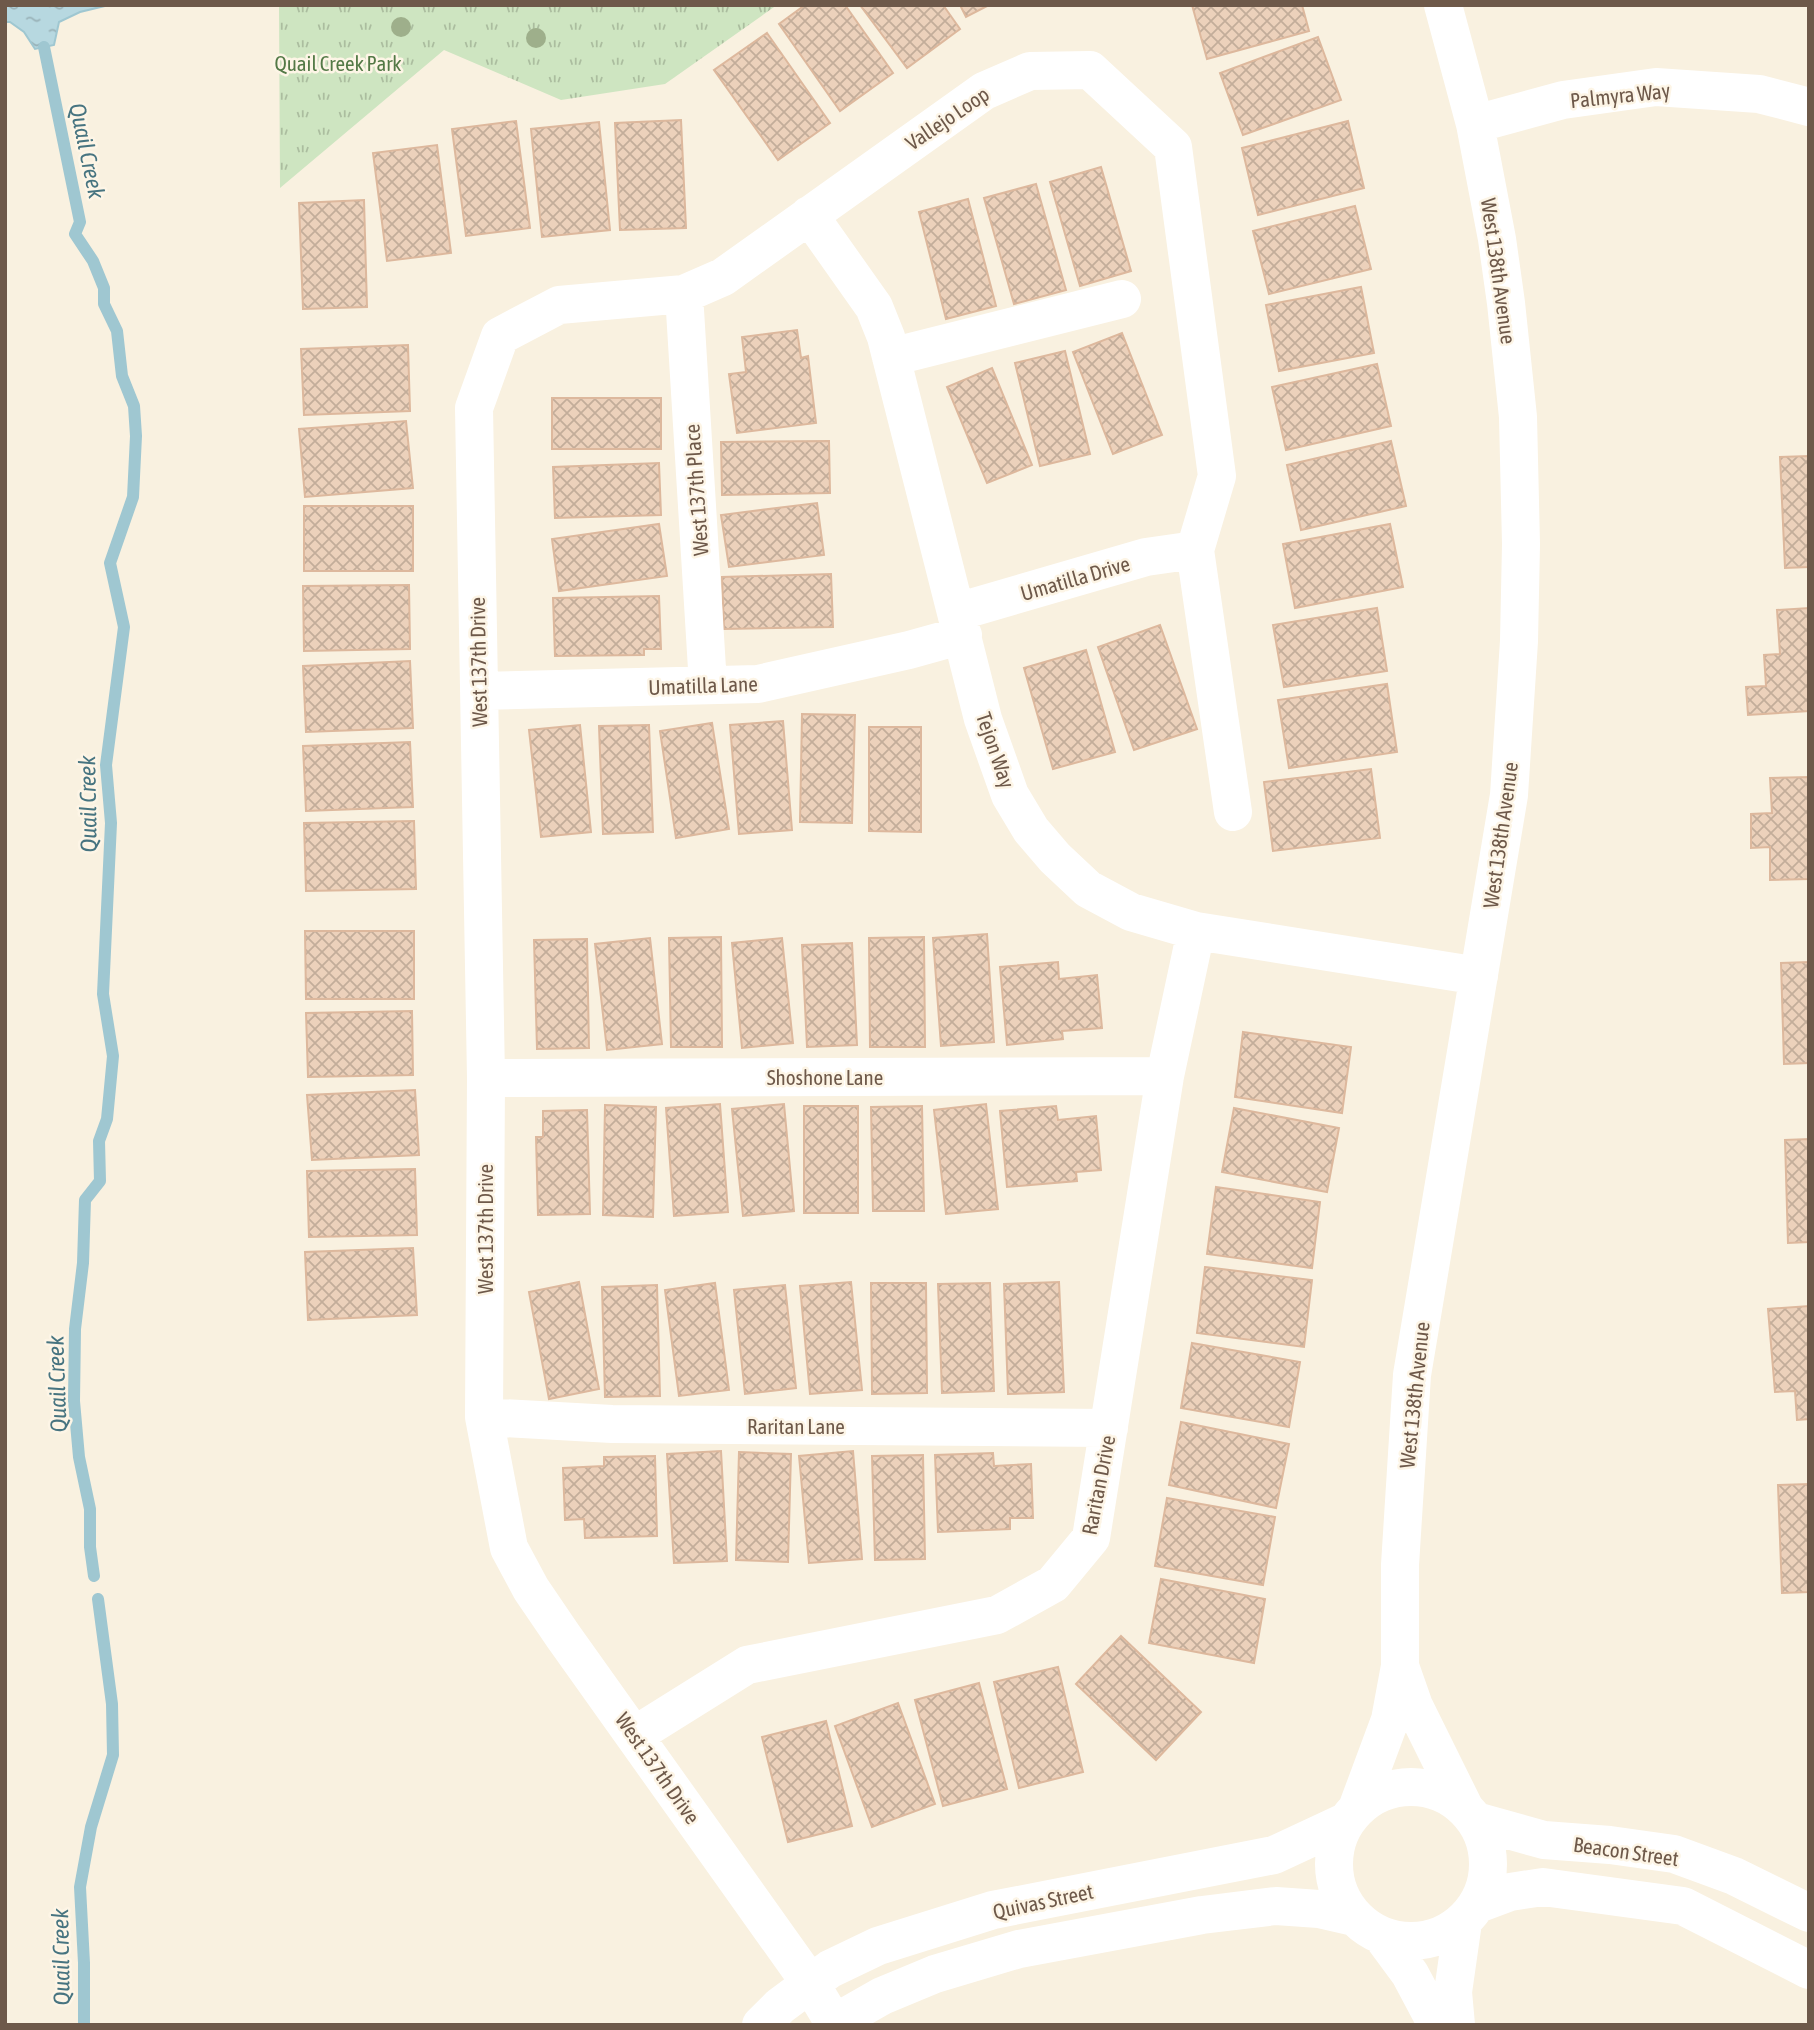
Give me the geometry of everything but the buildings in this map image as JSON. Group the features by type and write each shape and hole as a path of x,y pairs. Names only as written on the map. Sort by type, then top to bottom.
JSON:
{"street":[{"name":"West 138th Avenue","path":"1352,1814 1390,1720 1400,1666 1400,1565 1412,1375 1509,795 1519,641 1521,544 1518,416 1506,303 1475,124 1443,5"},
{"name":"Vallejo Loop","path":"500,336 559,305 684,294 723,277 984,91 1030,71 1090,70 1173,147 1217,476 1195,550"},
{"name":"Palmyra Way","path":"1475,124 1563,100 1656,87 1759,94 1809,107"},
{"name":"Tejon Way","path":"810,215 874,307 891,357 983,719 1010,795 1031,830 1055,858 1088,889 1131,912 1196,931 1479,976"},
{"name":"West 137th Place","path":"684,294 708,685"},
{"path":"891,357 1122,299"},
{"name":"West 137th Drive","path":"500,336 474,408 486,1078 484,1417 509,1548 531,1589 810,1983 832,2024"},
{"path":"1195,550 1233,812"},
{"name":"Umatilla Drive","path":"960,624 1146,557 1195,550"},
{"name":"Umatilla Lane","path":"479,691 758,684 909,650 960,624"},
{"name":"Raritan Drive","path":"635,1735 747,1665 997,1615 1053,1584 1091,1538 1165,1076 1196,931"},
{"name":"Shoshone Lane","path":"486,1078 1165,1076"},
{"name":"Raritan Lane","path":"484,1417 612,1424 1109,1428"},
{"name":"West 138th Avenue","path":"1400,1666 1414,1706 1470,1814"},
{"path":"1437,2025 1410,1974 1340,1896 1334,1871 1335,1846 1352,1814 1378,1794 1400,1787 1423,1787 1445,1794 1470,1814 1486,1840 1489,1862 1487,1884 1471,1913 1453,1992 1456,2025"},
{"name":"Quivas Street","path":"761,2025 779,2006 810,1983 831,1969 878,1946 993,1910 1274,1855 1352,1814"},
{"name":"Beacon Street","path":"1470,1814 1544,1840 1674,1854 1734,1876 1809,1913"},
{"path":"1368,1927 1403,1941 1425,1941 1445,1934 1471,1913 1510,1892 1543,1888 1683,1906 1809,1970"},
{"name":"Quivas Street","path":"832,2024 881,1996 935,1974 1019,1949 1202,1915 1276,1906 1319,1909 1368,1927"}],"green space":[{"name":"Quail Creek Park","path":"279,5 777,5 665,84 561,100 444,50 280,188"}],"water":[{"path":"5,5 109,5 80,12 59,22 54,45 35,49 24,32 10,22 5,22"}],"waterway":[{"name":"Quail Creek","path":"44,47 80,222 75,234 93,261 104,288 104,304 117,331 122,376 134,406 136,436 133,497 110,563 124,627 106,765 111,823 103,994 113,1056 107,1119 99,1141 100,1181 85,1200 83,1263 75,1329 74,1401 79,1457 90,1509 90,1547 94,1576"},
{"name":"Quail Creek","path":"84,2025 80,1887 91,1827 113,1755 112,1704 98,1599"}]}
